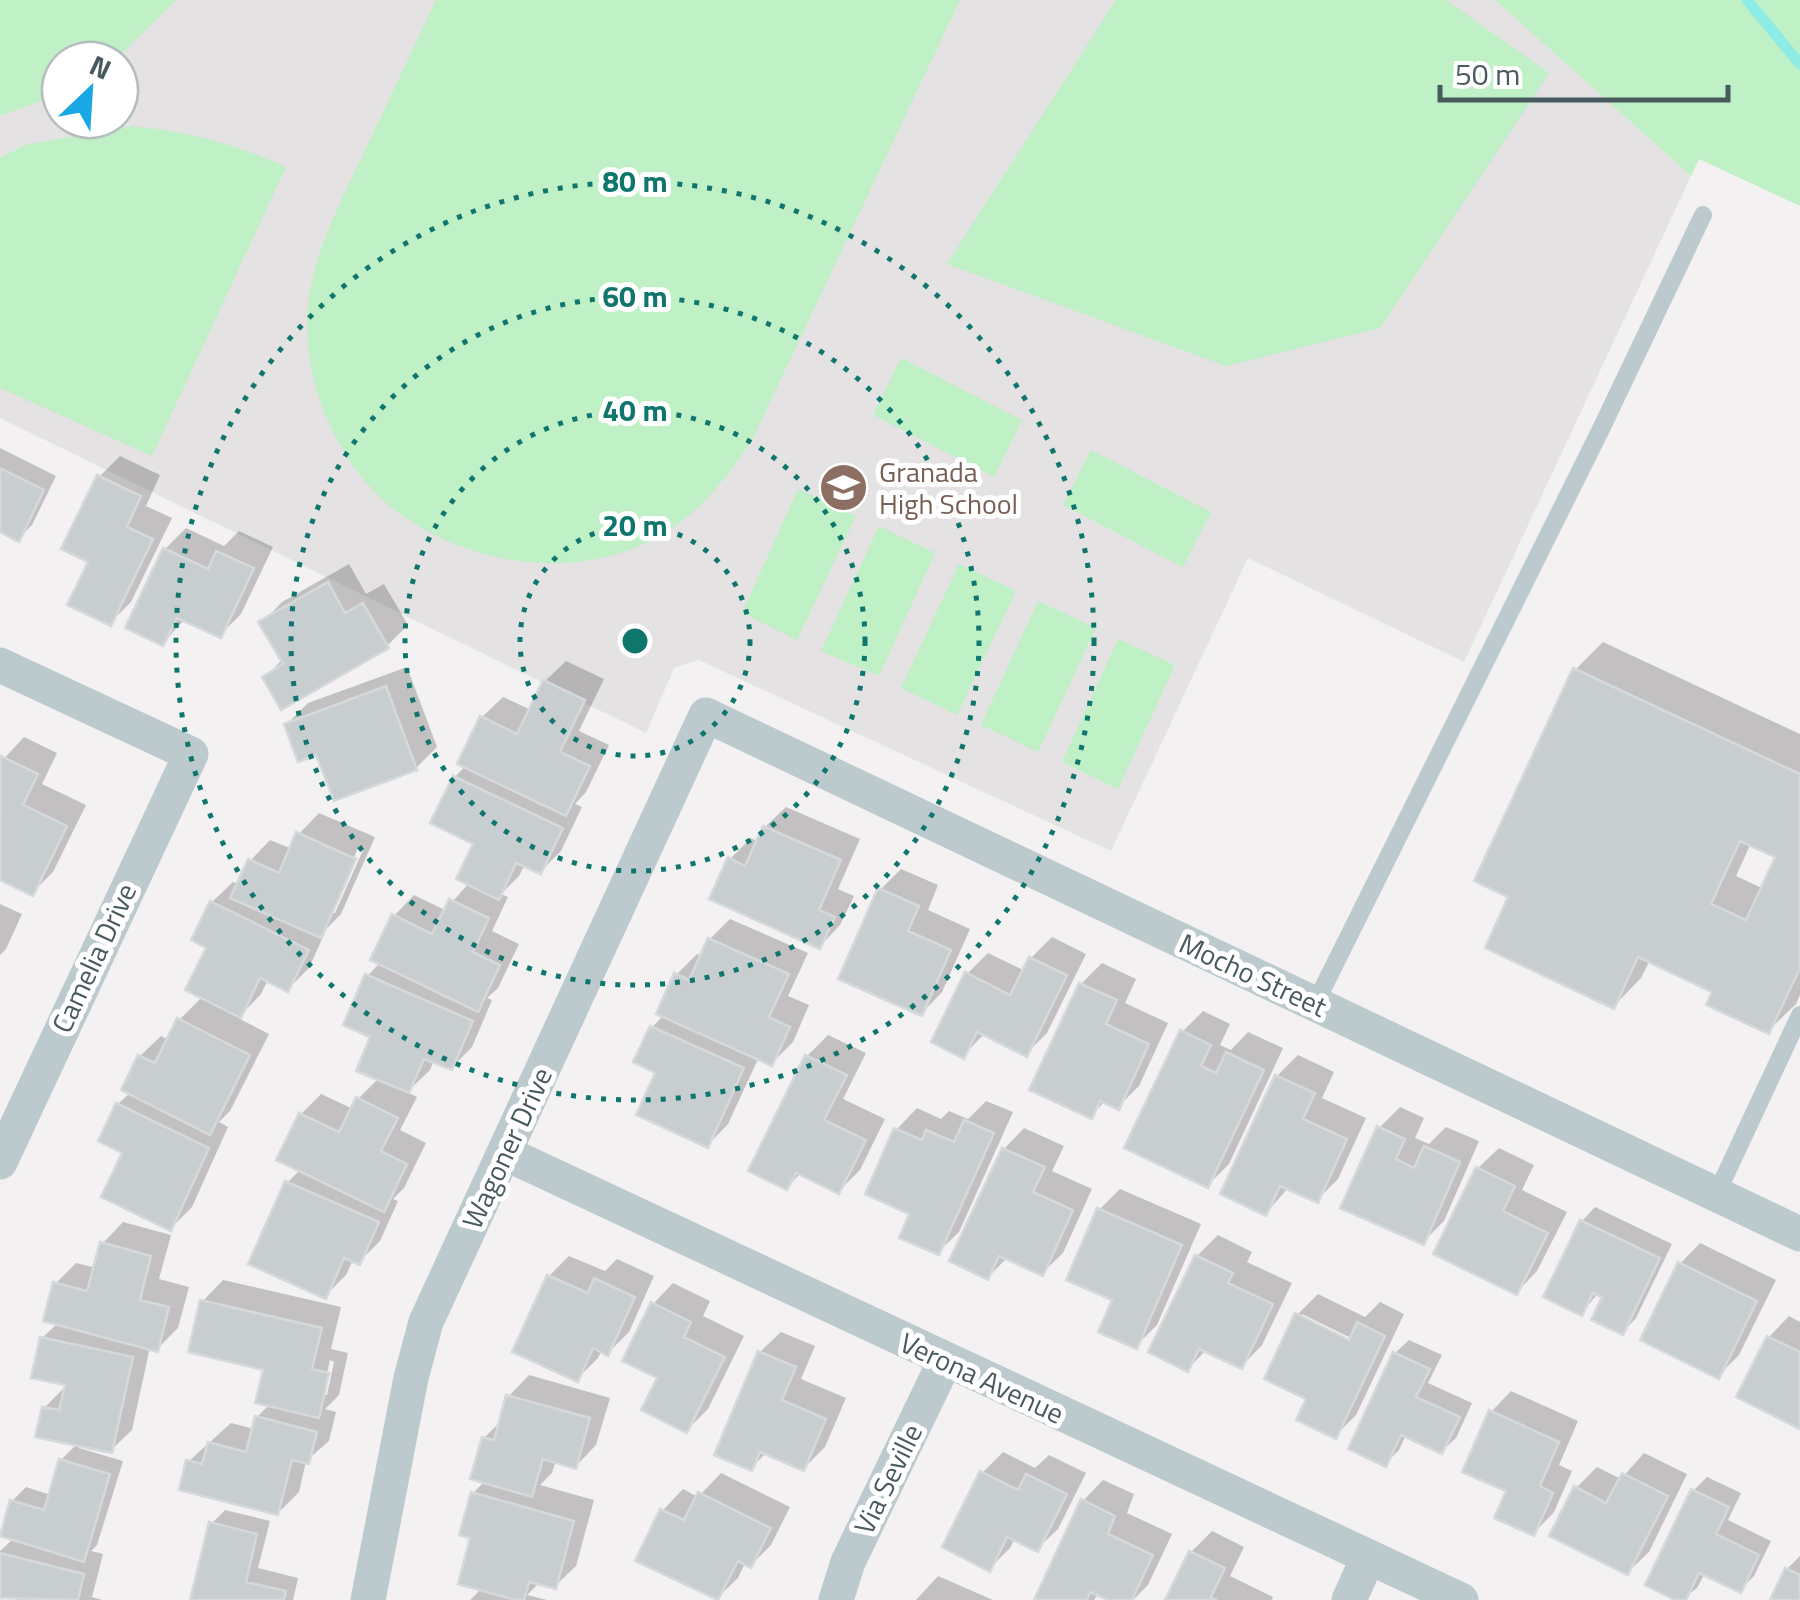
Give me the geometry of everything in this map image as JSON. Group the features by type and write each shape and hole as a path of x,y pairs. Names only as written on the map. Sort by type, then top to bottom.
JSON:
{"street":[{"name":"Camelia Drive","path":"0,665 191,754 0,1162"},
{"name":"Mocho Street","path":"706,715 1799,1233"},
{"name":"Wagoner Drive","path":"368,1600 426,1322 706,715"},
{"name":"Verona Avenue","path":"504,1153 1461,1600"},
{"name":"Via Seville","path":"836,1600 848,1562 944,1361"},
{"path":"1349,1600 1368,1558"}],"lane":[{"path":"1315,1004 1703,216"},
{"path":"1716,1194 1800,1016"}],"shaded area":[{"name":"Granada High School","path":"0,0 1495,0 1691,176 1464,662 1248,558 1111,851 699,660 674,668 646,733 0,418"}],"green space":[{"path":"0,0 176,0 135,40 40,40 40,101 0,116"},
{"path":"436,0 960,0 753,438 700,505 674,527 627,551 593,560 524,562 489,555 424,529 395,510 359,474 322,405 307,330 318,257"},
{"path":"1116,0 1446,0 1549,73 1380,328 1226,366 947,264"},
{"path":"1495,0 1800,0 1800,206 1699,159 1691,176"},
{"path":"140,127 210,140 286,167 152,456 0,388 0,158 25,145 53,140 140,140"},
{"path":"901,358 1022,420 994,477 873,415"},
{"path":"1091,450 1211,512 1183,567 1063,505"},
{"path":"798,489 856,516 797,640 742,613"},
{"path":"879,526 935,553 879,676 821,651"},
{"path":"959,564 1016,591 957,715 901,688"},
{"path":"1038,601 1096,628 1038,752 981,725"},
{"path":"1118,639 1175,665 1118,789 1062,762"}],"building":[{"path":"0,468 44,490 19,542 0,532"},
{"path":"97,475 141,496 127,527 153,539 111,626 67,605 88,562 61,549"},
{"path":"163,548 208,569 216,551 254,568 221,638 177,618 163,646 125,628"},
{"path":"328,582 345,613 363,603 389,648 281,710 262,677 283,664 258,622"},
{"path":"1573,668 1800,774 1800,968 1769,1034 1706,1005 1712,992 1638,957 1614,1009 1485,948 1508,897 1474,881","holes":["1740,841 1775,857 1746,920 1711,904"]},
{"path":"543,680 585,700 560,752 590,766 566,816 457,764 480,716 517,734"},
{"path":"386,686 417,770 334,801 316,755 298,762 284,724"},
{"path":"1,756 38,774 23,805 67,826 33,896 0,880"},
{"path":"453,776 563,828 541,874 516,863 499,900 456,879 473,844 430,823"},
{"path":"763,826 841,860 819,910 835,917 820,949 709,899 728,857 745,866"},
{"path":"296,832 356,859 321,938 230,898 248,859 279,873"},
{"path":"878,888 919,906 908,931 951,950 922,1016 838,979"},
{"path":"449,899 489,918 473,952 500,965 478,1012 370,960 392,914 432,934"},
{"path":"210,901 309,950 288,992 260,978 241,1018 185,990 206,948 191,940"},
{"path":"708,938 789,974 769,1017 790,1027 772,1066 656,1014 674,973 689,980"},
{"path":"1029,957 1067,975 1027,1057 977,1032 964,1059 931,1042 965,972 1010,995"},
{"path":"365,974 473,1021 452,1070 424,1059 409,1093 356,1071 370,1037 343,1025"},
{"path":"1079,983 1117,1000 1106,1024 1149,1044 1119,1110 1100,1101 1092,1119 1029,1090"},
{"path":"177,1018 250,1055 210,1135 121,1090 138,1055 155,1063"},
{"path":"650,1026 744,1068 708,1148 636,1115 655,1073 633,1062"},
{"path":"1180,1030 1211,1045 1201,1066 1216,1073 1226,1052 1264,1070 1208,1188 1124,1148"},
{"path":"805,1055 847,1075 824,1120 866,1140 839,1194 796,1173 787,1190 748,1171"},
{"path":"1275,1075 1315,1093 1303,1119 1347,1139 1318,1203 1280,1186 1266,1216 1220,1194"},
{"path":"356,1097 398,1118 381,1151 407,1164 384,1212 276,1160 299,1113 339,1132"},
{"path":"116,1103 209,1148 171,1231 101,1197 122,1153 98,1141"},
{"path":"964,1120 994,1133 939,1255 899,1238 909,1214 865,1194 894,1128 922,1140 926,1130 954,1142"},
{"path":"1377,1126 1405,1139 1396,1159 1414,1168 1424,1146 1460,1162 1424,1245 1340,1208"},
{"path":"1002,1148 1045,1167 1033,1192 1073,1210 1043,1276 999,1256 988,1280 949,1261"},
{"path":"1476,1167 1515,1186 1503,1211 1548,1233 1517,1295 1433,1254"},
{"path":"285,1181 379,1222 360,1265 344,1258 326,1299 248,1264"},
{"path":"1097,1208 1182,1245 1137,1349 1098,1332 1112,1300 1066,1280"},
{"path":"1580,1220 1660,1258 1623,1335 1591,1320 1602,1297 1593,1293 1582,1316 1543,1297"},
{"path":"100,1242 151,1256 140,1300 169,1307 158,1352 43,1321 53,1282 87,1291"},
{"path":"1195,1255 1233,1273 1228,1283 1273,1304 1242,1369 1199,1349 1188,1372 1148,1352"},
{"path":"1678,1262 1757,1301 1719,1379 1640,1340"},
{"path":"547,1275 588,1293 594,1278 635,1297 608,1356 593,1348 578,1382 512,1352"},
{"path":"200,1300 322,1328 312,1369 329,1373 319,1418 255,1403 263,1370 188,1352"},
{"path":"651,1302 691,1322 684,1337 725,1357 687,1433 641,1410 657,1378 622,1361"},
{"path":"1295,1313 1349,1340 1357,1322 1385,1336 1336,1439 1296,1420 1306,1399 1264,1379"},
{"path":"1767,1336 1800,1352 1800,1429 1736,1397"},
{"path":"40,1337 133,1357 112,1453 35,1437 42,1407 59,1410 65,1385 31,1378"},
{"path":"758,1351 796,1367 782,1400 826,1419 804,1471 760,1452 752,1471 714,1455"},
{"path":"1393,1352 1430,1369 1416,1397 1460,1417 1442,1454 1401,1435 1386,1467 1348,1449"},
{"path":"506,1395 590,1418 576,1469 543,1459 532,1497 470,1479 482,1437 494,1440"},
{"path":"1489,1410 1559,1442 1540,1486 1553,1493 1534,1536 1494,1518 1506,1491 1462,1472"},
{"path":"255,1416 317,1432 309,1464 292,1460 278,1515 179,1490 186,1460 202,1464 208,1442 246,1452"},
{"path":"59,1459 110,1474 84,1562 0,1536 10,1500 44,1510"},
{"path":"980,1471 1018,1490 1026,1474 1067,1494 1038,1552 1007,1537 990,1572 942,1547"},
{"path":"1622,1473 1668,1496 1628,1575 1549,1536 1574,1486 1606,1503"},
{"path":"1691,1489 1729,1507 1716,1534 1759,1555 1741,1593 1699,1573 1686,1600 1675,1600 1645,1585"},
{"path":"471,1492 574,1521 556,1589 529,1582 524,1600 516,1600 458,1584 470,1538 459,1535"},
{"path":"698,1492 771,1528 751,1568 738,1561 718,1600 635,1561 660,1509 684,1520"},
{"path":"1081,1499 1115,1516 1108,1534 1153,1555 1132,1600 1108,1600 1090,1592 1087,1600 1034,1600"},
{"path":"209,1522 257,1534 246,1582 286,1591 284,1600 190,1600"},
{"path":"1189,1551 1225,1568 1211,1597 1216,1600 1165,1600"},
{"path":"0,1553 84,1574 78,1600 0,1598"},
{"path":"1785,1568 1800,1575 1800,1600 1770,1600"}],"waterway":[{"path":"1747,0 1800,64"}],"place":[{"name":"Granada High School","path":"844,488"}]}
